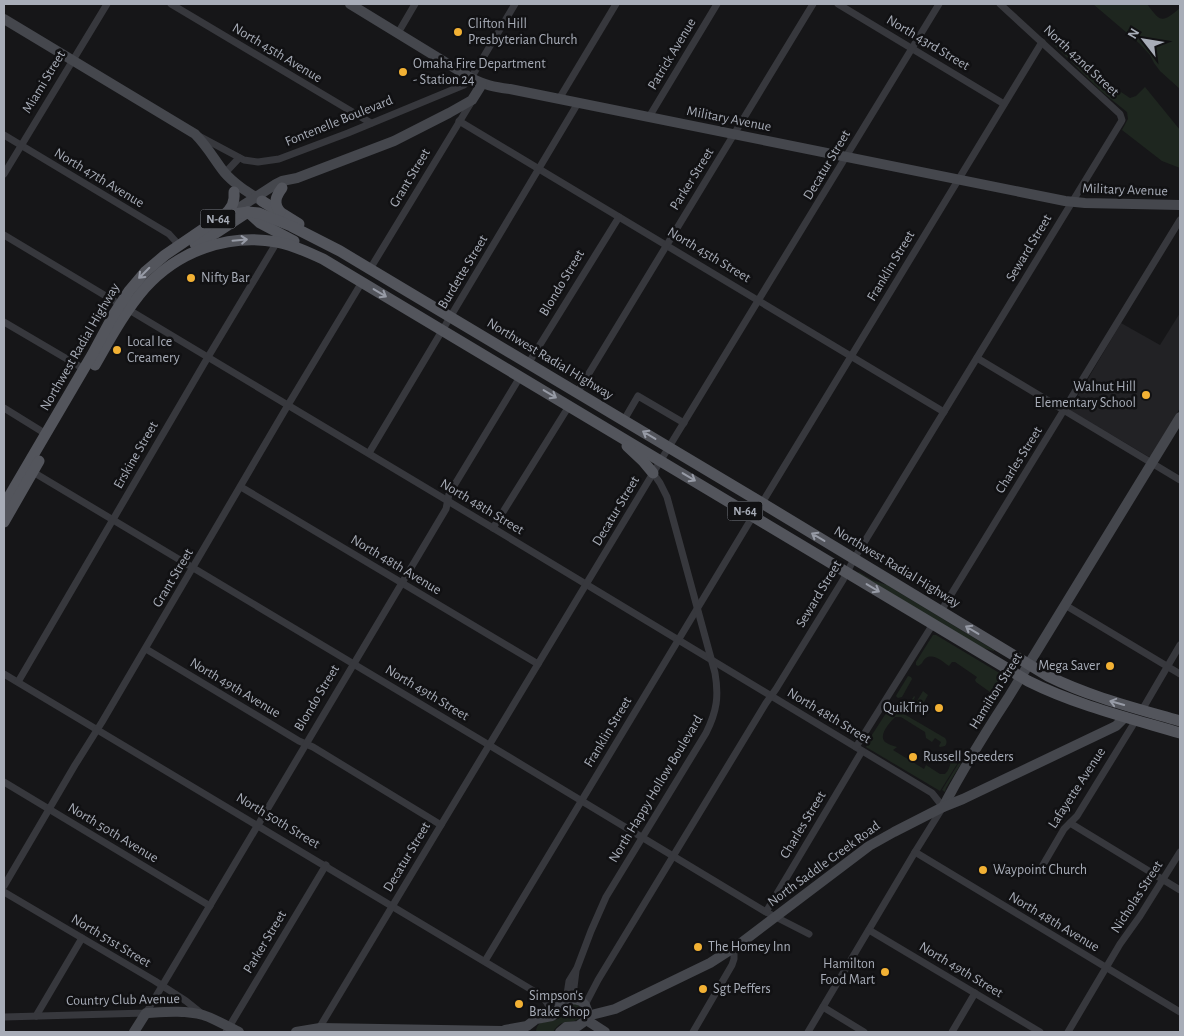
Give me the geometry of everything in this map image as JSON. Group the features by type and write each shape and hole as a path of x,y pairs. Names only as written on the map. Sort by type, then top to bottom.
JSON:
{"main road":[{"path":"155,278 166,263 178,253 216,233 276,184 297,178 394,141 472,100 482,84 350,4"},
{"name":"Fontenelle Boulevard","path":"4,19 195,134 210,151 225,173"},
{"name":"Military Avenue","path":"482,84 1072,202 1180,205"},
{"path":"225,173 245,209 260,223 323,259"},
{"path":"225,173 242,188 340,251"},
{"path":"259,199 297,178"},
{"path":"280,212 276,208 275,202 282,188"},
{"path":"223,217 233,206 234,192"},
{"name":"Northwest Radial Highway","path":"4,522 124,307 128,291 165,254 223,217 245,209 267,216 340,251 1056,680 1134,716 1180,733"},
{"name":"Northwest Radial Highway","path":"4,506 84,369 124,307 138,297 166,268 185,256 205,247 241,240 277,242 293,246 323,259 1021,677 1058,695 1134,716 1180,721"},
{"name":"Hamilton Street","path":"943,807 984,735 1180,417"},
{"path":"609,430 636,454 653,473"},
{"name":"North Saddle Creek Road","path":"578,1006 592,1008 625,1003 710,963 734,947 771,914 869,846 943,807 1134,716"},
{"path":"296,1032 318,1030 507,1032 527,1026 531,1027 536,1020 578,1006 582,1024 578,1026"},
{"name":"North 50th Street","path":"578,1006 588,1021 605,1032"},
{"name":"Country Club Avenue","path":"146,1013 169,1012 203,1015 228,1030 239,1032"},
{"name":"Blondo Street","path":"134,1032 146,1013"},
{"path":"560,1032 566,1027 578,1026 597,1032"}],"street":[{"name":"Miami Street","path":"4,174 107,4"},
{"name":"North 45th Avenue","path":"171,4 371,124"},
{"path":"398,32 415,4"},
{"path":"471,78 515,4"},
{"path":"559,99 616,4"},
{"name":"Patrick Avenue","path":"649,117 717,4"},
{"name":"Parker Street","path":"577,392 813,4"},
{"name":"North 43rd Street","path":"838,4 1004,104"},
{"name":"Decatur Street","path":"318,1030 653,473 939,4"},
{"name":"North 42nd Street","path":"1000,4 1120,114 1122,118"},
{"name":"Franklin Street","path":"762,503 1042,42"},
{"name":"Fontenelle Boulevard","path":"195,134 248,161 258,162 279,159 371,124 464,85 471,78"},
{"name":"Grant Street","path":"370,269 472,100"},
{"name":"Burdette Street","path":"368,453 578,103"},
{"name":"Seward Street","path":"578,1006 598,980 674,856 1122,118"},
{"name":"North 45th Street","path":"459,121 944,412"},
{"name":"North 47th Avenue","path":"4,135 169,234 180,245"},
{"path":"225,173 240,158"},
{"name":"Blondo Street","path":"528,364 618,217"},
{"name":"Charles Street","path":"941,611 1180,220"},
{"name":"North 48th Street","path":"4,235 932,793 943,807"},
{"name":"Erskine Street","path":"18,682 277,242"},
{"name":"Grant Street","path":"4,886 362,282"},
{"path":"4,322 84,369"},
{"path":"977,358 1180,480"},
{"name":"Blondo Street","path":"146,1013 402,583 446,508 449,494 520,377"},
{"path":"624,420 638,396 684,423"},
{"path":"494,528 569,406"},
{"path":"4,408 46,434"},
{"name":"North 49th Street","path":"33,472 771,914 809,934"},
{"name":"North Happy Hollow Boulevard","path":"578,1006 574,987 576,968 600,909 706,732 716,707 718,692 716,673 667,497 653,473"},
{"name":"North 48th Avenue","path":"240,487 538,664"},
{"name":"Franklin Street","path":"485,961 753,516"},
{"path":"1065,605 1180,674"},
{"name":"Charles Street","path":"771,914 859,749 933,624"},
{"name":"Lafayette Avenue","path":"1040,870 1064,829 1077,816 1134,716 1180,645"},
{"name":"North 49th Avenue","path":"146,648 441,825"},
{"name":"North 50th Street","path":"4,674 537,993 546,1000 549,1006 547,1017"},
{"name":"North 50th Avenue","path":"4,782 210,906"},
{"name":"Hamilton Street","path":"808,1032 943,807"},
{"path":"1070,824 1180,890"},
{"name":"North 48th Avenue","path":"915,852 1180,1012"},
{"name":"Nicholas Street","path":"1068,1032 1106,968 1180,852"},
{"name":"Parker Street","path":"228,1030 326,865"},
{"name":"North 51st Street","path":"4,892 162,986 186,1001 203,1015"},
{"name":"North 49th Street","path":"869,930 1040,1032"},
{"path":"36,1016 82,938"},
{"path":"693,1032 732,965 734,947"},
{"name":"North 50th Street","path":"537,993 554,1001 578,1006"},
{"path":"952,1032 975,993"},
{"path":"823,1007 864,1032"},
{"name":"Country Club Avenue","path":"4,1017 146,1013"}],"shaded area":[{"path":"1093,4 1147,4 1162,19 1180,8 1180,89 1160,71 1140,44"},
{"path":"1053,43 1086,69 1130,98 1136,96 1145,87 1180,130 1180,168 1162,161 1122,130 1128,119 1127,112 1101,91"},
{"path":"1180,313 1180,408 1149,457 1070,409 1121,323 1160,345"},
{"path":"859,572 872,580 887,585 994,651 979,647"},
{"path":"933,635 1001,674 999,677 1006,680 1007,683 991,709 988,708 992,697 990,692 976,682 977,677 955,662 952,662 949,666 938,659 929,657 920,665 916,665"},
{"path":"908,676 912,679 902,697 898,698 896,696"},
{"path":"923,691 928,695 923,704 920,701 916,708 911,704 911,701 914,696 914,699 917,701"},
{"path":"890,707 946,739 945,746 940,747 941,742 935,738 932,742 926,738 925,732 901,717 895,717 888,725 883,736 885,742 897,747 893,750 924,769 926,765 940,774 945,774 956,750 959,748 963,750 964,753 940,791 866,747"},
{"path":"965,753 965,757 945,792 942,790"},
{"path":"569,1004 577,1004 581,1007 583,1014 580,1018 561,1024 553,1032 536,1032 539,1024 559,1018"}],"place":[{"name":"Clifton Hill Presbyterian Church","path":"458,32"},
{"name":"Omaha Fire Department - Station 24","path":"403,72"},
{"name":"Nifty Bar","path":"191,278"},
{"name":"Local Ice Creamery","path":"117,350"},
{"name":"Walnut Hill Elementary School","path":"1146,395"},
{"name":"Mega Saver","path":"1110,666"},
{"name":"QuikTrip","path":"939,708"},
{"name":"Russell Speeders","path":"913,757"},
{"name":"Waypoint Church","path":"983,870"},
{"name":"The Homey Inn","path":"698,947"},
{"name":"Hamilton Food Mart","path":"885,972"},
{"name":"Sgt Peffers","path":"703,989"},
{"name":"Simpson's Brake Shop","path":"519,1004"}]}
